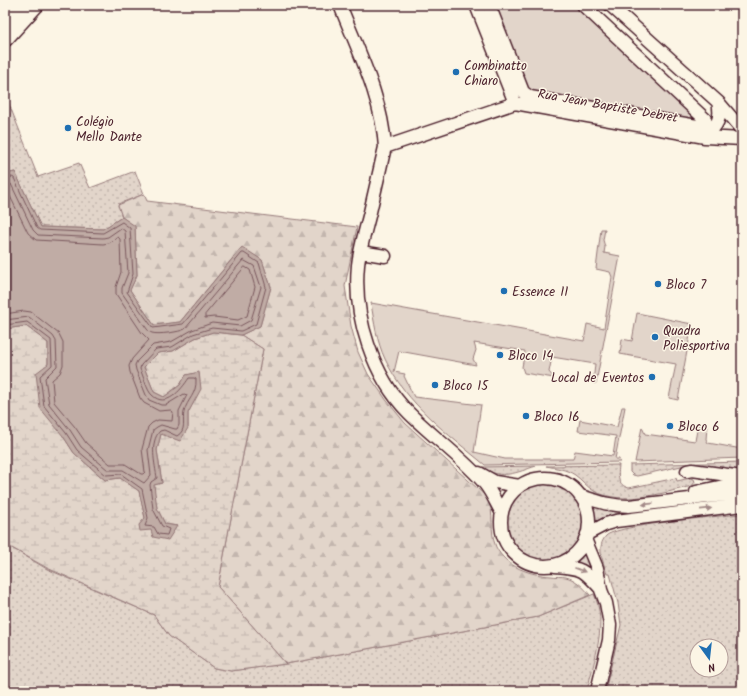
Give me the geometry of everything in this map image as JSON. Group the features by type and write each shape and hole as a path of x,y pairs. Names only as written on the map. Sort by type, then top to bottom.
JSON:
{"main road":[{"path":"5,23 22,5"},
{"path":"5,39 36,5"}],"street":[{"path":"340,5 377,101 384,133 385,147 358,265 358,292 368,342 376,366 384,382 395,398 411,416 469,467 486,485 502,513"},
{"path":"385,147 515,103 476,5"},
{"path":"489,5 523,92 530,97 697,126 703,126 706,123 705,118 583,5"},
{"path":"610,5 718,102 742,130"},
{"path":"718,102 727,105 742,120"},
{"path":"705,136 714,128 717,122 720,112 718,102"},
{"name":"Rua Jean Baptiste Debret","path":"515,103 705,136 714,142 740,143"},
{"path":"361,252 385,256"},
{"path":"469,467 495,482 520,486"},
{"path":"695,493 700,490 702,480 699,475 687,471 692,470 742,477"},
{"path":"551,565 572,557 580,549 586,537 589,525 585,505 580,496 570,486 558,480 545,478 532,480 520,486 512,493 505,503 502,513 501,525 503,536 509,547 517,556 527,562 539,565 580,569 586,573 601,590"},
{"path":"665,502 742,482"},
{"path":"580,496 604,504 617,506 742,493"},
{"path":"586,537 606,524 616,521 742,505"},
{"path":"586,537 597,568 610,625 609,640 597,691"}],"green space":[{"path":"487,5 588,5 711,125 528,99"},
{"path":"5,94 38,177 79,163 90,188 135,171 144,194 118,204 122,217 103,229 41,227 15,172 5,174"},
{"path":"144,194 147,201 357,227 345,286 351,326 358,352 368,374 405,423 488,498 491,510 494,541 500,554 506,560 519,569 527,572 570,578 580,584 590,595 538,617 286,664 218,587 263,349 241,335 260,326 271,287 262,260 241,248 180,322 154,325 130,290 137,275 135,227 122,217 118,205"},
{"path":"601,229 605,229 603,240 605,247 604,253 620,256 596,383 593,383 595,364 552,357 549,372 554,378 524,373 522,367 525,351 474,343 476,350 473,359 476,365 399,351 394,372 405,374 404,376 414,397 481,405 474,452 505,459 573,459 575,451 613,456 616,436 578,431 580,420 617,427 622,407 625,407 615,459 619,459 620,462 485,465 443,430 404,390 382,352 376,332 371,303 584,341 587,324 604,328 612,277 610,272 596,269"},
{"path":"637,313 692,324 678,400 669,398 676,364 620,354 622,339 632,341"},
{"path":"26,326 48,343 48,364 63,436 74,453 105,480 120,478 139,491 145,518 139,525 177,526 165,524 157,508 153,485 162,483 157,450 161,434 188,428 188,413 200,389 199,373 186,375 180,385 164,397 154,392 144,367 158,353 173,351 195,338 213,332 241,335 263,349 218,587 286,664 231,671 214,668 169,636 154,615 47,568 5,544 5,329"},
{"path":"698,425 707,427 706,439 708,443 742,449 742,458 635,462 642,427 645,434 695,441"},
{"path":"742,462 742,472 690,464 637,476 630,472 630,465"},
{"path":"619,465 620,482 625,487 629,488 676,478 677,481 690,478 694,479 695,482 692,486 656,495 617,498 594,491 568,471 546,466"},
{"path":"536,466 509,474 496,474 483,467"},
{"path":"546,481 561,484 574,493 583,506 586,521 583,536 574,549 561,558 546,561 531,558 518,549 509,536 506,521 509,506 518,493 531,484"},
{"path":"742,498 742,501 593,525 592,510 589,502 603,509 612,510"},
{"path":"742,514 742,691 605,691 621,625 618,603 610,574 607,574 602,559 601,545 603,540 606,536 614,532 628,528"},
{"path":"5,544 47,569 154,615 169,636 214,668 231,671 286,664 538,617 594,594 600,617 600,630 596,655 587,691 5,691"},
{"path":"585,550 589,569 572,562"}],"water":[{"path":"15,172 41,227 103,229 122,217 135,226 137,275 130,290 154,325 180,322 242,247 262,260 271,287 260,326 241,335 213,332 195,338 173,351 158,353 144,367 154,392 164,397 180,385 186,375 199,372 201,389 188,413 188,428 180,441 161,434 157,450 162,483 154,485 157,508 165,524 177,526 168,540 153,537 151,530 140,531 139,525 145,518 139,491 120,478 105,480 74,453 63,436 40,408 36,373 48,364 48,343 26,326 5,329 5,174"}],"place":[{"name":"Combinatto Chiaro","path":"456,72"},
{"name":"Colégio Mello Dante","path":"68,128"},
{"name":"Bloco 7","path":"658,284"},
{"name":"Essence II","path":"504,291"},
{"name":"Quadra Poliesportiva","path":"655,337"},
{"name":"Bloco 14","path":"500,355"},
{"name":"Local de Eventos","path":"652,377"},
{"name":"Bloco 15","path":"435,385"},
{"name":"Bloco 16","path":"526,416"},
{"name":"Bloco 6","path":"670,426"}]}
